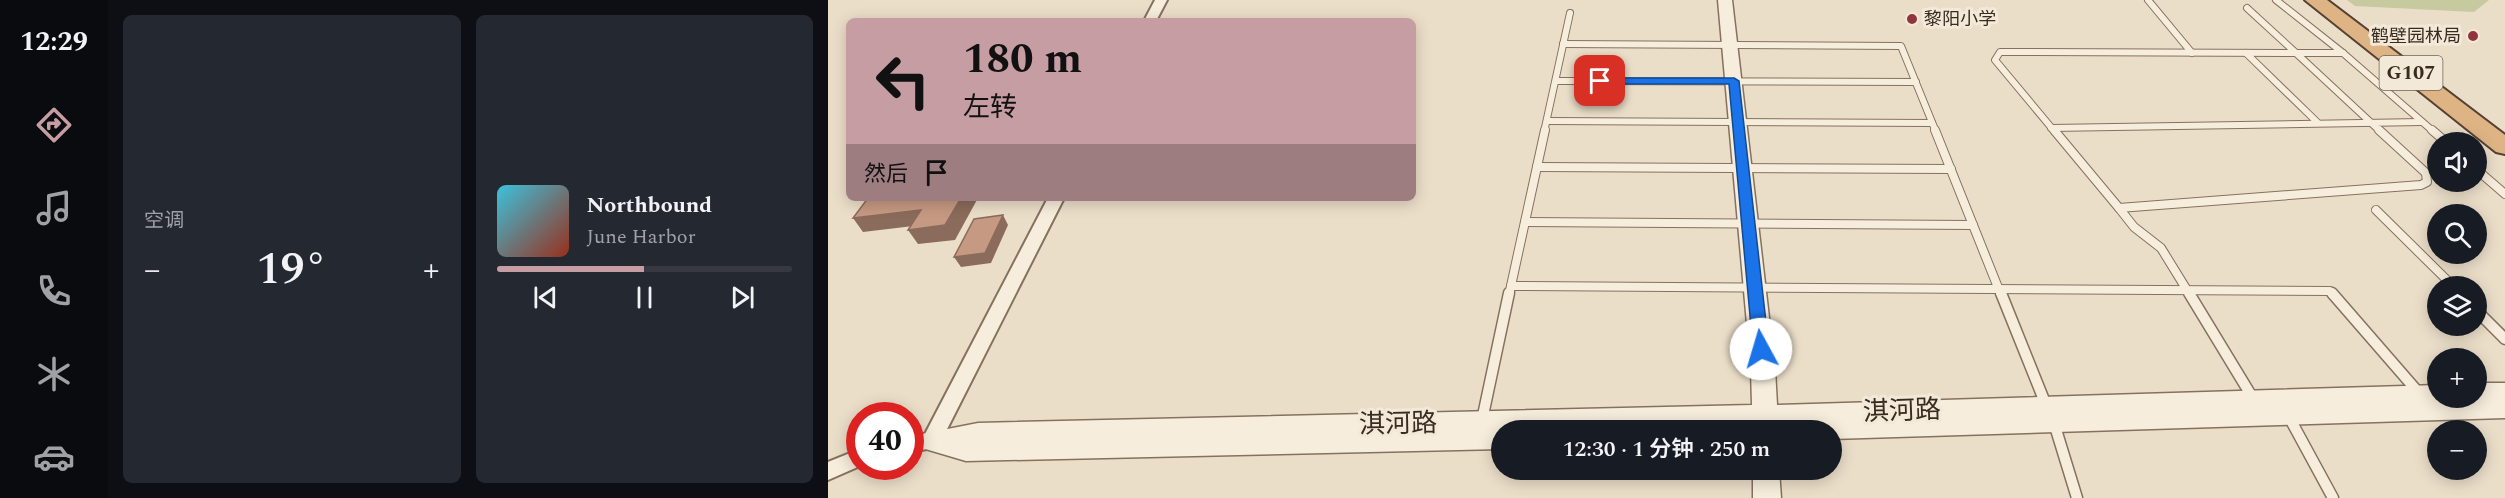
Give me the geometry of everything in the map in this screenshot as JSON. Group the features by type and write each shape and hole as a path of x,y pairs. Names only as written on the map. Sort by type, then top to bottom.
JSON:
{"highway":[{"name":"G107","path":"2316,0 2505,147"},
{"name":"G107","path":"2331,0 2505,132"}],"street":[{"path":"1152,18 1161,0"},
{"path":"1725,0 1770,420"},
{"path":"924,437 1054,201"},
{"path":"2487,393 2505,392"},
{"name":"淇河路","path":"1842,422 2050,414 2254,400 2427,395"},
{"name":"淇河路","path":"2050,414 2288,415 2505,408"},
{"name":"淇河路","path":"924,443 966,450 1491,431"},
{"path":"828,471 846,463"},
{"path":"1766,480 1767,498"}],"lane":[{"path":"2148,0 2192,53"},
{"path":"2276,0 2343,53 2434,132"},
{"path":"2119,208 2421,185 2427,182 2426,173 2247,9"},
{"path":"1493,420 1511,286 1570,13"},
{"path":"1563,44 1901,46 2050,414 2077,498"},
{"path":"2254,400 2161,248 2134,227 1995,60 2000,52 2343,53"},
{"path":"2246,53 2318,122"},
{"path":"1556,81 1916,82"},
{"path":"1547,121 1932,123"},
{"path":"2051,128 2370,121 2422,122"},
{"path":"1537,167 1951,169"},
{"path":"2487,178 2505,194"},
{"path":"2376,210 2443,276"},
{"path":"1525,222 1973,225"},
{"path":"1511,286 2330,291 2427,393"},
{"path":"2487,321 2505,339"},
{"path":"2288,415 2333,498"}],"green space":[{"path":"2347,0 2489,0 2474,12 2355,6"}],"building":[{"path":"866,201 959,201 945,225 908,230 921,210 853,218"},
{"path":"1003,215 985,253 954,257 974,219"}],"place":[{"name":"黎阳小学","path":"1912,19"},
{"name":"鹤壁园林局","path":"2473,36"}],"route":[{"path":"1600,81 1734,81 1761,349"}]}
